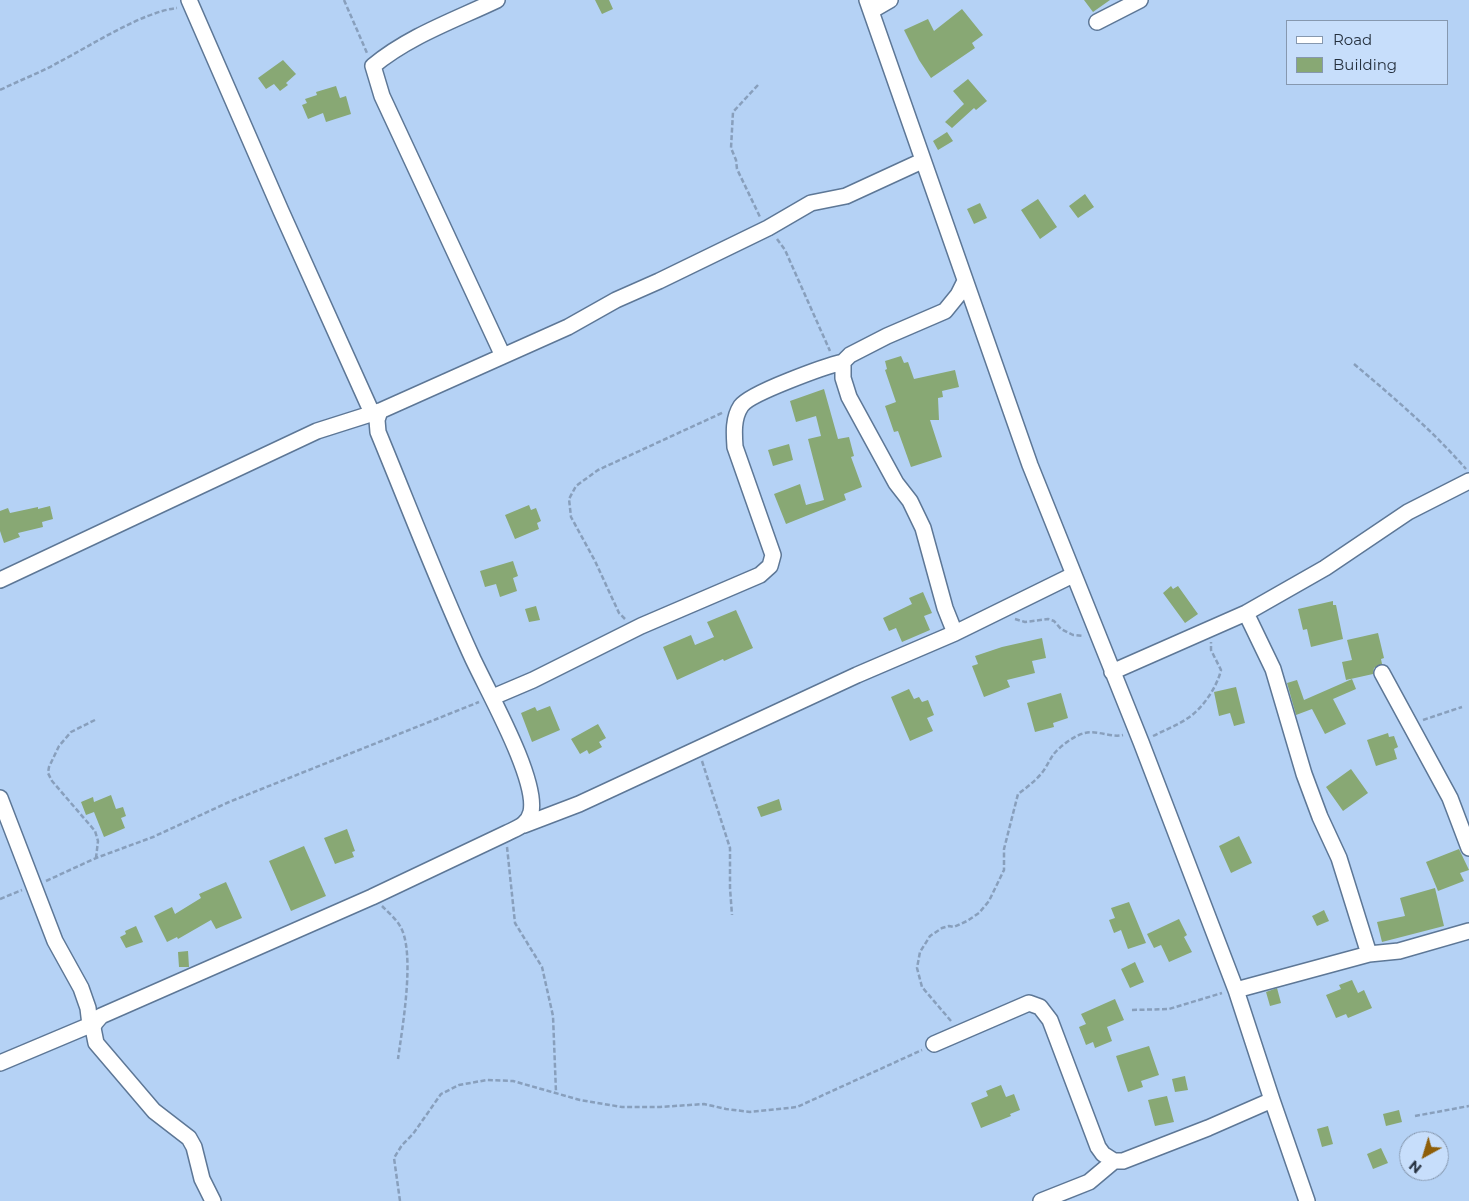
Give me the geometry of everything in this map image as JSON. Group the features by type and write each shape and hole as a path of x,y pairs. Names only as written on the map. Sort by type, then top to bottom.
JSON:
{"street":[{"path":"497,0 405,44 373,66 382,96 503,356"},
{"path":"890,0 869,5 922,161 978,313 1030,465 1236,990 1308,1201"},
{"path":"1097,22 1140,0"},
{"path":"190,3 281,211 376,412 378,432 472,658 492,697 523,768 531,795 531,812 524,825"},
{"path":"0,580 317,431 376,412 568,327 616,300 763,231 811,203 846,196 922,161"},
{"path":"492,697 533,680 641,626 760,575 770,566 773,555 736,447 734,431 736,417 742,404 795,378 839,363 850,355 887,336 945,312 951,306 965,281"},
{"path":"951,306 978,313"},
{"path":"839,363 849,397 896,482 910,501 923,528 945,608 955,633"},
{"path":"1112,672 1246,613 1325,568 1408,512 1469,480"},
{"path":"0,1063 92,1024 101,1016 372,897 524,825 579,804 857,675 955,633 1073,575"},
{"path":"1246,613 1273,669 1304,774 1320,817 1339,858 1369,954"},
{"path":"1382,673 1450,798 1469,848"},
{"path":"0,798 55,941 81,988 96,1043 154,1111 189,1138 194,1147 202,1179 213,1201"},
{"path":"1236,990 1369,954 1399,952 1469,930"},
{"path":"934,1044 1029,1003 1040,1007 1050,1020 1098,1147 1103,1154 1114,1161 1123,1161 1272,1100"},
{"path":"1041,1201 1089,1182 1114,1161"}],"path":[{"path":"344,0 373,66"},
{"path":"0,90 54,65 139,20 163,10 190,3"},
{"path":"758,84 732,112 731,148 736,160 737,169 759,215 763,231 778,239 785,250 830,350 839,363"},
{"path":"1354,364 1411,413 1445,445 1469,472"},
{"path":"641,626 627,621 619,613 572,517 570,499 576,486 598,470 742,404"},
{"path":"1004,608 1014,619 1025,622 1054,621 1061,629 1073,635 1098,637"},
{"path":"965,1029 951,1022 922,987 917,968 920,952 930,936 942,928 954,927 967,921 980,913 989,901 1004,870 1004,849 1018,794 1029,787 1043,773 1054,754 1072,739 1084,733 1117,737 1138,737 1189,718 1207,699 1218,684 1221,670 1211,650 1210,628"},
{"path":"0,899 33,887 96,858 153,837 229,802 492,697"},
{"path":"1410,724 1462,707"},
{"path":"95,720 71,732 59,746 48,773 52,781 95,830 98,841 96,858"},
{"path":"697,749 730,848 732,915"},
{"path":"506,834 515,923 542,967 553,1016 556,1092"},
{"path":"372,897 400,926 406,942 407,980 398,1059"},
{"path":"1132,1010 1168,1009 1236,990"},
{"path":"400,1201 394,1158 441,1094 459,1085 487,1080 513,1081 580,1100 622,1107 704,1104 750,1112 797,1107 934,1044"},
{"path":"1415,1116 1469,1106"}],"building":[{"path":"595,0 609,0 613,9 602,14"},
{"path":"1084,0 1110,0 1093,12"},
{"path":"962,9 983,35 972,43 975,48 931,78 919,60 904,30 928,19 934,31"},
{"path":"283,60 296,74 286,83 288,85 280,91 274,84 266,89 258,78"},
{"path":"968,79 987,101 976,110 974,108 952,128 945,122 964,104 953,91"},
{"path":"336,86 340,98 346,96 351,114 326,122 323,113 308,119 302,105 307,103 305,99 317,95 316,92"},
{"path":"947,132 953,141 938,150 933,141"},
{"path":"1085,194 1094,207 1078,218 1069,206"},
{"path":"1038,199 1057,227 1040,239 1021,210"},
{"path":"980,203 987,218 974,224 967,209"},
{"path":"901,356 904,363 908,362 914,379 955,370 959,387 942,391 943,397 938,398 939,420 930,420 942,457 911,467 898,431 894,432 885,406 896,402 885,370 887,369 885,361"},
{"path":"824,389 838,439 849,437 854,456 851,457 862,487 844,494 846,500 786,524 774,494 800,484 806,505 824,500 808,439 821,436 816,416 796,422 790,401"},
{"path":"789,444 793,460 773,466 768,450"},
{"path":"529,505 531,510 536,508 541,521 537,523 539,529 515,539 505,515"},
{"path":"50,506 53,519 42,522 43,527 18,533 20,537 4,543 0,531 0,511 8,508 10,513"},
{"path":"513,561 518,576 513,578 517,591 500,597 496,584 485,587 480,571"},
{"path":"1171,586 1173,589 1178,586 1198,614 1185,623 1163,593"},
{"path":"923,592 932,613 924,616 930,630 902,642 896,628 889,631 883,618 912,604 909,598"},
{"path":"1333,601 1333,605 1336,605 1343,639 1311,647 1307,629 1303,630 1298,609"},
{"path":"536,606 540,620 529,622 525,609"},
{"path":"736,610 753,648 724,661 723,659 677,680 663,647 691,635 695,645 714,637 707,622"},
{"path":"1378,633 1384,658 1381,659 1382,664 1374,668 1373,674 1346,680 1342,662 1352,660 1347,640"},
{"path":"1042,638 1046,658 1032,661 1035,673 1007,680 1010,687 984,697 972,666 978,664 975,656 1002,647"},
{"path":"1352,679 1356,689 1333,699 1346,724 1325,734 1312,709 1296,715 1287,683 1297,680 1304,700"},
{"path":"1236,687 1245,723 1234,726 1230,713 1219,716 1214,692"},
{"path":"909,689 914,699 919,697 922,702 928,700 934,715 927,718 933,731 910,741 891,697"},
{"path":"1061,693 1068,718 1053,723 1054,727 1035,732 1027,703"},
{"path":"550,706 560,730 532,742 521,713 535,707 537,711"},
{"path":"598,724 606,738 599,742 602,747 589,754 587,750 580,754 571,739"},
{"path":"1388,733 1389,737 1394,736 1398,747 1394,749 1397,759 1376,766 1367,740"},
{"path":"1351,769 1368,793 1343,811 1326,787"},
{"path":"111,795 116,809 123,807 126,816 121,818 125,828 104,837 94,812 86,815 81,802 93,797 94,802"},
{"path":"779,799 782,810 761,817 757,807"},
{"path":"347,829 355,851 352,852 354,857 335,864 324,838"},
{"path":"1239,836 1252,863 1231,873 1219,846"},
{"path":"304,846 326,896 291,911 269,861"},
{"path":"1459,849 1469,870 1460,873 1464,881 1438,891 1426,862"},
{"path":"226,882 242,918 216,929 211,920 178,939 177,937 167,942 154,916 172,907 175,914 201,898 199,894"},
{"path":"1435,888 1444,926 1382,942 1377,922 1405,916 1400,898"},
{"path":"1129,902 1146,943 1128,949 1121,930 1114,933 1109,920 1115,918 1111,908"},
{"path":"1324,910 1329,921 1317,926 1312,916"},
{"path":"1179,919 1187,935 1184,937 1192,952 1169,962 1161,945 1154,948 1147,934"},
{"path":"136,926 143,942 126,948 120,937 126,934 125,931"},
{"path":"188,951 189,967 179,967 178,952"},
{"path":"1135,962 1144,982 1130,988 1121,969"},
{"path":"1352,980 1358,993 1364,990 1372,1008 1348,1018 1346,1014 1336,1018 1326,995 1341,989 1339,985"},
{"path":"1277,988 1281,1003 1270,1006 1266,992"},
{"path":"1115,999 1124,1020 1107,1027 1112,1041 1095,1048 1093,1042 1086,1045 1079,1027 1086,1024 1081,1014"},
{"path":"1149,1046 1159,1075 1141,1081 1143,1087 1128,1092 1116,1056"},
{"path":"1185,1076 1188,1090 1175,1092 1172,1079"},
{"path":"1001,1085 1006,1097 1014,1094 1020,1110 1010,1114 1011,1116 981,1128 971,1103 988,1096 986,1091"},
{"path":"1167,1096 1174,1122 1155,1126 1148,1100"},
{"path":"1399,1110 1402,1122 1386,1126 1383,1114"},
{"path":"1328,1126 1333,1144 1322,1147 1317,1129"},
{"path":"1381,1148 1388,1163 1373,1169 1367,1154"}]}
